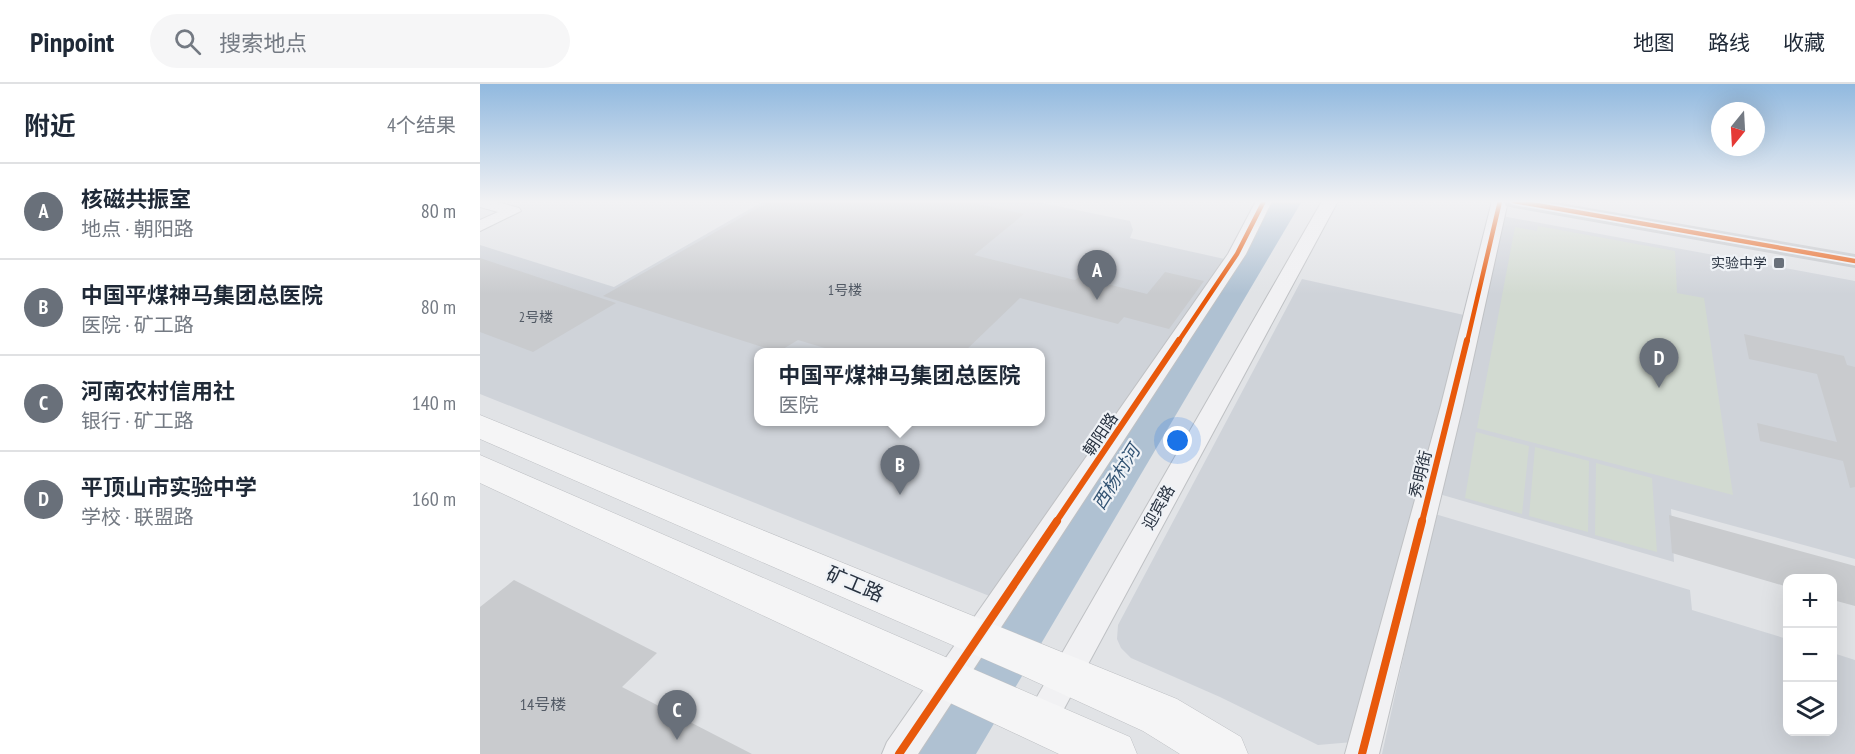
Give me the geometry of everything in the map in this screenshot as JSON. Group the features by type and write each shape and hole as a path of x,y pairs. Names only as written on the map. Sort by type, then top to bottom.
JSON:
{"main road":[{"name":"矿工路","path":"480,426 1160,715 1224,754"},
{"path":"480,468 1025,712 1113,754"}],"street":[{"name":"朝阳路","path":"899,754 1237,254 1248,232"},
{"name":"迎宾路","path":"1025,712 1311,232"},
{"name":"秀明街","path":"1362,754 1452,405 1493,232"},
{"path":"1692,232 1855,261"}],"shaded area":[{"path":"709,232 1132,232 1130,238 1229,260 992,597 480,394 480,245 614,287"},
{"path":"1498,232 1590,232 1855,281 1855,559 1671,509 1674,562 1439,494"},
{"path":"1514,232 1572,232 1675,251 1677,293 1704,298 1733,495 1477,428"},
{"path":"1302,279 1464,315 1364,713 1353,742 1318,745 1220,697 1131,658 1121,648 1117,639 1118,625"},
{"path":"1476,432 1529,446 1522,514 1465,498"},
{"path":"1535,447 1589,461 1588,532 1529,516"},
{"path":"1596,463 1652,478 1657,552 1595,535"},
{"path":"1435,514 1690,590 1692,610 1783,638 1783,736 1837,736 1837,654 1855,660 1855,754 1382,754"}],"building":[{"path":"715,232 1002,232 974,255 1075,280 1079,277 1147,294 1165,272 1204,281 1169,329 1124,317 1118,324 1020,298 968,348 825,348 798,340 785,348 766,348 603,296"},
{"path":"480,258 616,303 533,352 480,332"},
{"path":"1744,334 1844,356 1847,365 1855,367 1855,487 1850,488 1843,461 1760,441 1757,423 1837,442 1817,374 1749,359"},
{"path":"1669,515 1855,566 1855,606 1837,601 1837,574 1783,574 1783,586 1672,553"},
{"path":"514,580 657,653 622,687 752,754 480,754 480,607"}],"waterway":[{"name":"西杨村河","path":"944,754 1269,232"}],"cycle path":[{"path":"899,754 1237,254 1248,232"},
{"path":"1362,754 1452,405 1493,232"},
{"path":"1692,232 1855,261"}],"place":[{"name":"实验中学","path":"1779,263"},
{"name":"核磁共振室","path":"1097,300"},
{"name":"平顶山市实验中学","path":"1659,388"},
{"name":"中国平煤神马集团总医院","path":"900,495"},
{"name":"河南农村信用社","path":"677,740"}]}
